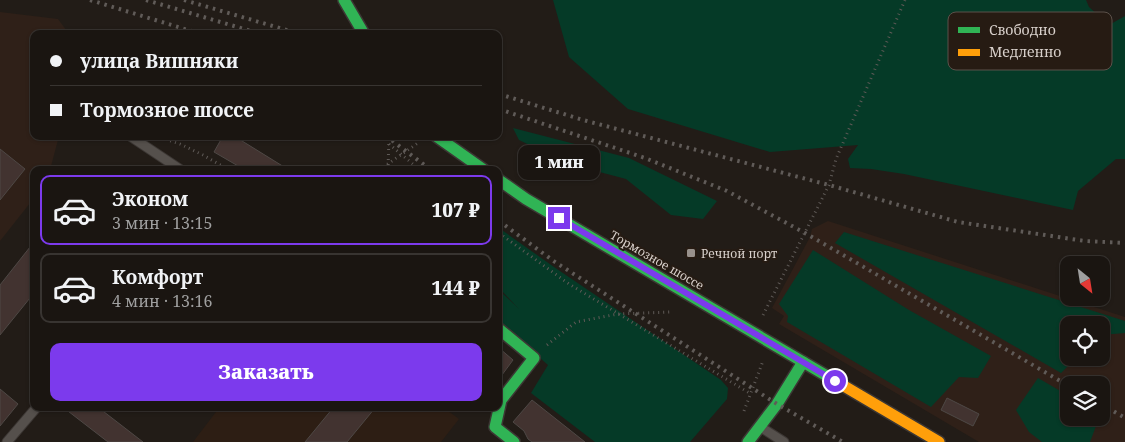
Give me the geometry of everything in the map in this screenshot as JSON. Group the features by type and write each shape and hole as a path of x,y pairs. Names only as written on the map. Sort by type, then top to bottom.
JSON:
{"street":[{"path":"344,0 362,30"},
{"path":"442,140 478,166"},
{"name":"Тормозное шоссе","path":"502,182 534,204 939,442"},
{"path":"502,331 534,358 502,397"},
{"path":"748,442 777,404 803,362"},
{"path":"498,411 495,428 514,442"}],"lane":[{"path":"136,140 175,166"},
{"path":"7,442 33,411"},
{"path":"760,426 772,439 784,442"}],"path":[{"path":"763,315 830,185 836,159 905,0"},
{"path":"168,140 203,155 222,166"},
{"path":"388,163 389,140"},
{"path":"385,166 418,143"},
{"path":"389,144 415,166"},
{"path":"502,235 570,284 751,394"},
{"path":"534,358 549,343 576,322 618,314 670,312"}],"shaded area":[{"path":"0,12 58,19 66,30 30,30 30,140 58,140 51,166 30,166 30,203 0,241"},
{"path":"828,221 1060,296 1060,306 1091,306 1125,317 1125,442 979,442 779,324 784,316 772,308 810,237 812,229"},
{"path":"217,411 448,411 459,419 441,442 193,442"}],"green space":[{"path":"553,0 1086,0 1089,7 1095,12 948,12 948,70 1112,70 1112,23 1125,16 1125,159 1116,159 1078,191 1073,210 904,174 850,168 848,159 858,145 770,152 628,109 569,57"},
{"path":"513,128 629,158 717,201 703,219 671,215 626,179 592,170 546,153 519,140"},
{"path":"502,230 721,380 728,388 727,399 690,442 595,442 531,393 548,365 502,325 502,293 519,309 502,291"},
{"path":"844,232 1060,300 1060,306 1078,306 1109,316 1060,316 1060,366 1068,366 1061,373 835,243"},
{"path":"813,250 909,310 991,356 978,378 959,377 931,407 787,322 788,316 779,304"},
{"path":"1110,316 1125,321 1125,333 1110,334"},
{"path":"1038,378 1060,391 1060,426 1096,426 1090,442 1042,442 1029,432 1016,410"}],"building":[{"path":"221,140 240,140 283,166 238,166 214,152"},
{"path":"0,149 25,169 0,200"},
{"path":"30,247 30,298 0,335 0,285"},
{"path":"502,351 513,360 502,375"},
{"path":"0,389 18,404 0,426"},
{"path":"947,398 979,414 973,426 941,410"},
{"path":"532,400 585,442 532,442 528,439 524,431 513,422"},
{"path":"68,411 103,411 143,442 108,442"},
{"path":"331,411 373,411 347,442 305,442"}],"railway":[{"path":"90,0 188,30"},
{"path":"146,0 247,30"},
{"path":"184,0 286,30"},
{"path":"502,95 583,120 829,185 958,222 1085,241 1125,243"},
{"path":"502,110 645,158 727,191 805,233 1060,381"},
{"path":"391,140 426,166"},
{"path":"502,223 555,262 777,404 843,442"},
{"path":"1110,409 1125,418"}],"traffic: fast":[{"path":"344,0 362,30"},
{"path":"442,140 478,166"},
{"path":"502,182 526,199 844,386"},
{"path":"502,331 534,358 502,399"},
{"path":"748,442 777,404 803,362"},
{"path":"499,411 495,427 514,442"}],"traffic: slow":[{"path":"844,386 939,442"}],"place":[{"name":"Речной порт","path":"691,253"}],"route":[{"path":"559,218 835,381"}]}
